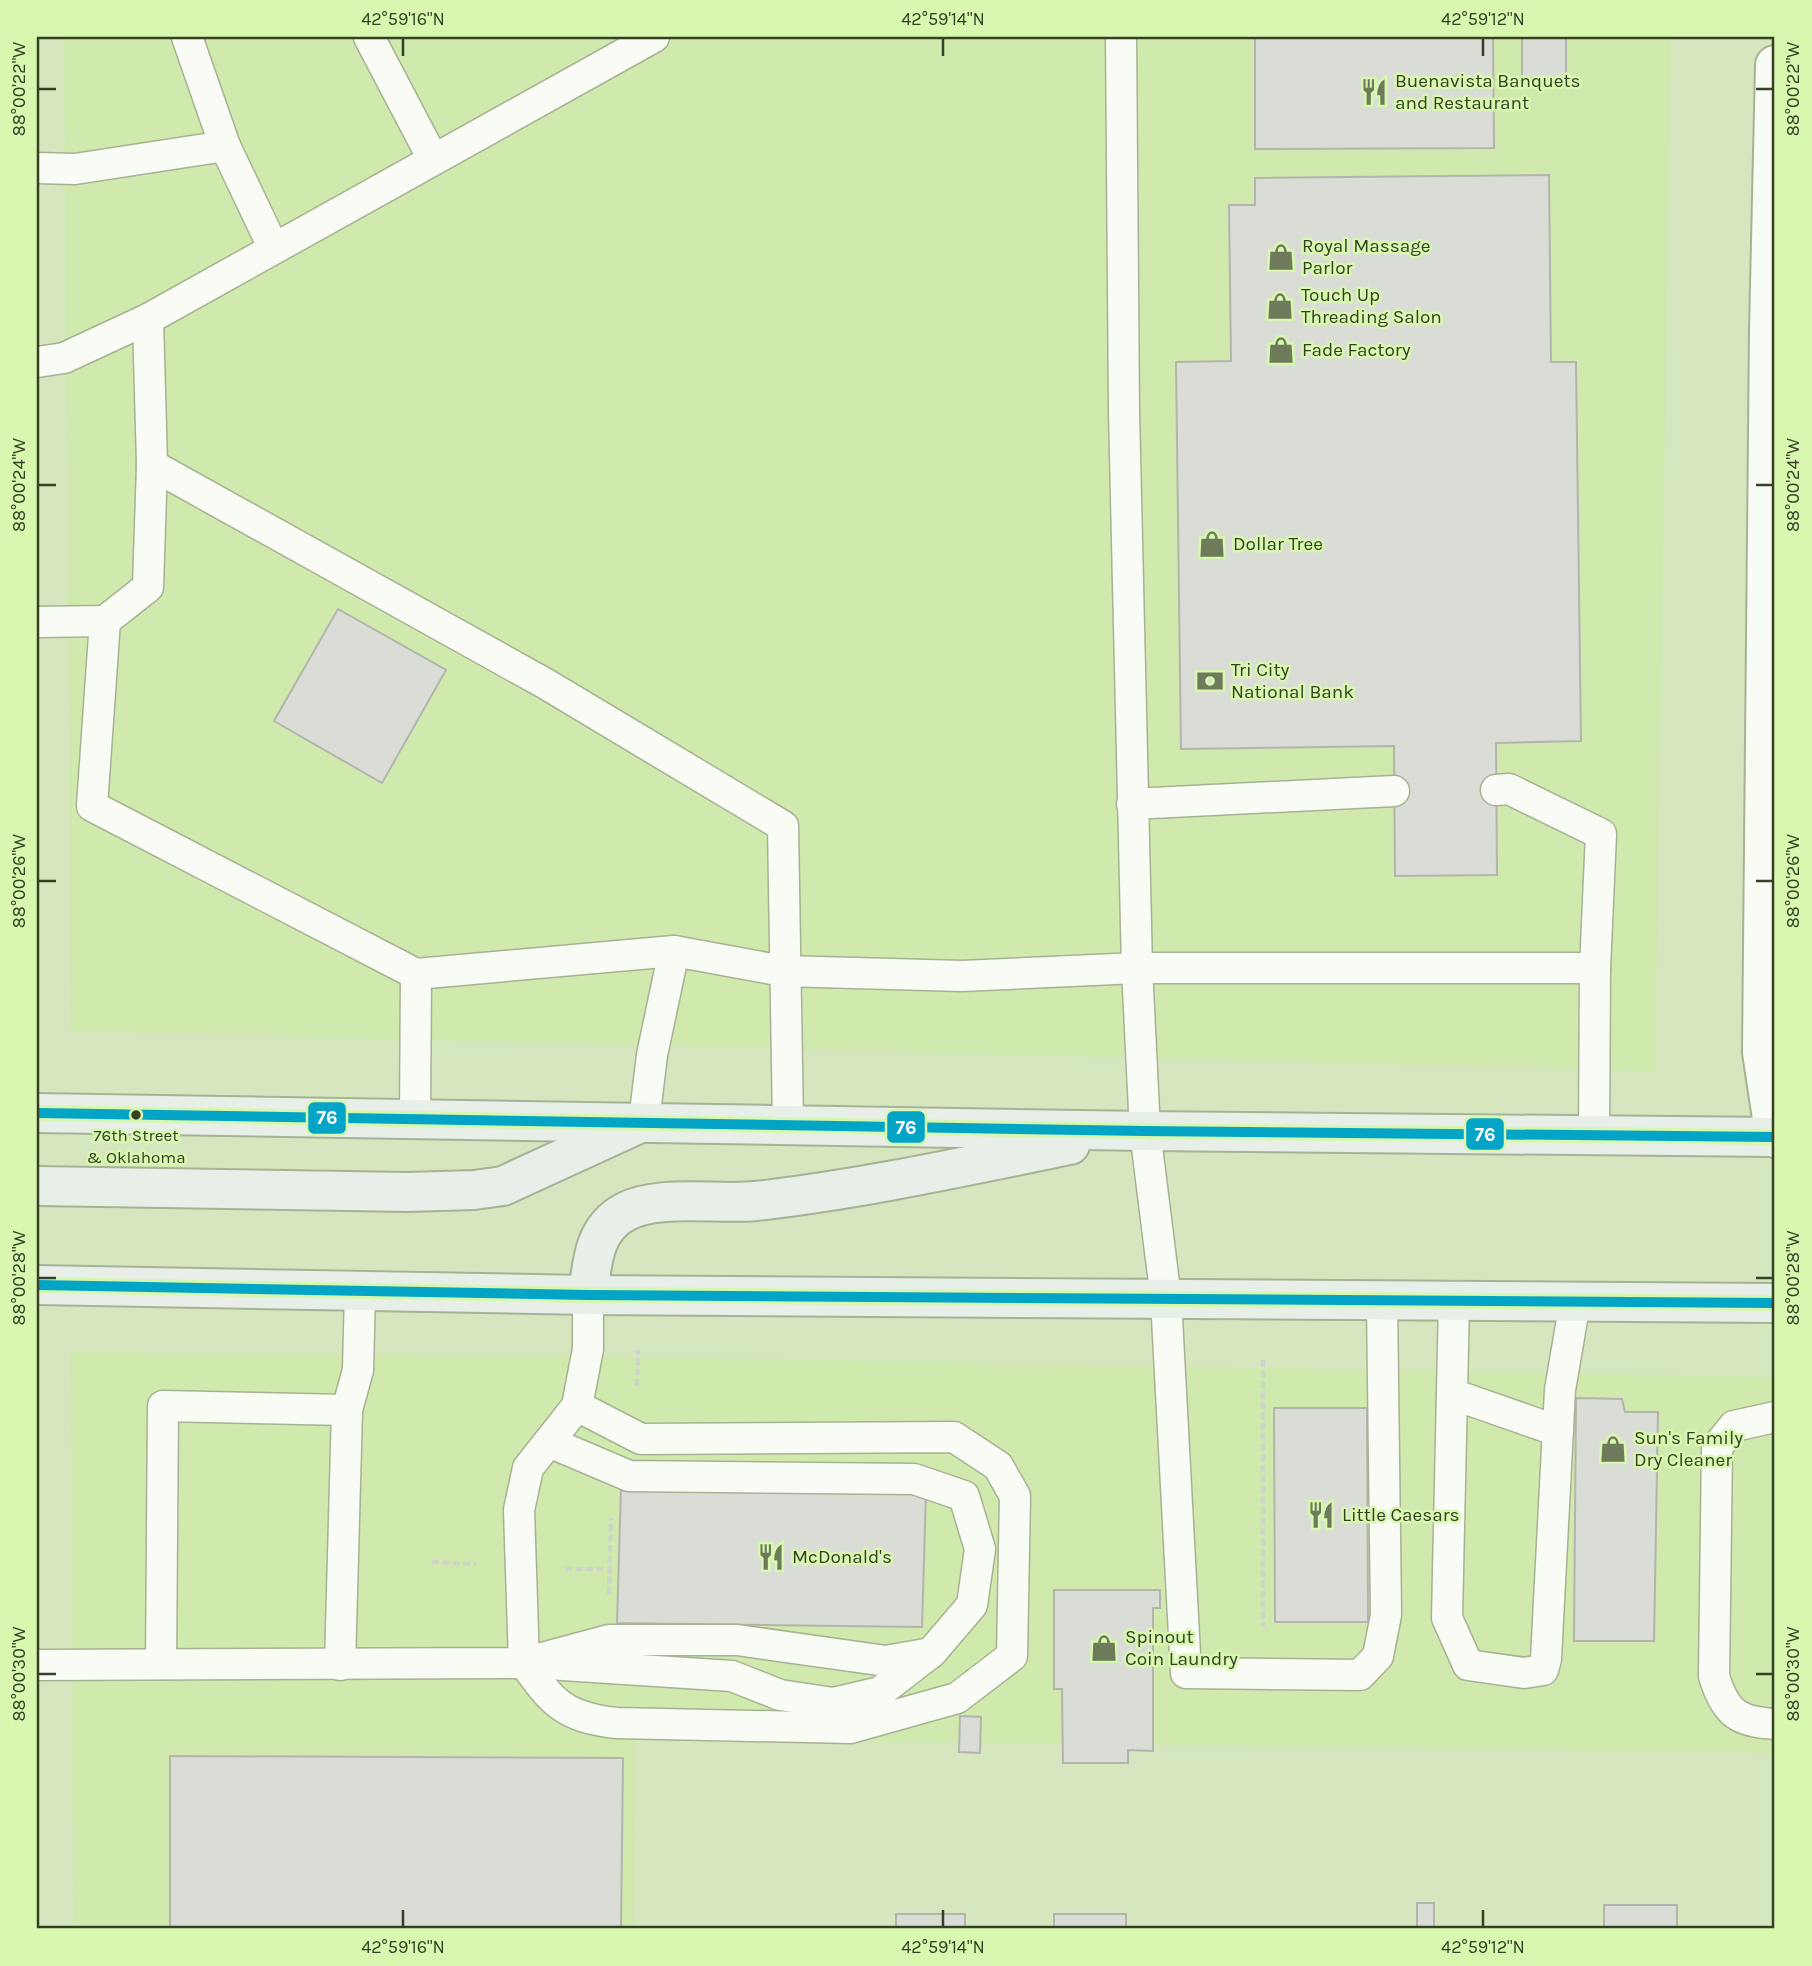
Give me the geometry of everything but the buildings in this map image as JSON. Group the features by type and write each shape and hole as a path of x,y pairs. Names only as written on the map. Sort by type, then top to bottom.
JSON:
{"main road":[{"path":"37,1113 1145,1131 1775,1137"},
{"path":"37,1186 408,1192 474,1190 503,1186 644,1121"},
{"path":"588,1295 596,1243 610,1224 625,1212 644,1206 754,1201 829,1191 1145,1131"},
{"path":"37,1286 588,1295 1775,1303"}],"street":[{"path":"1775,65 1762,1052 1775,1137"}],"lane":[{"path":"187,37 225,146 273,247"},
{"path":"369,37 433,159"},
{"path":"37,362 64,358 148,319 654,37"},
{"path":"1121,37 1132,804 1137,968 1145,1131 1166,1300 1186,1674 1360,1675 1378,1656 1386,1615 1382,1301"},
{"path":"37,168 75,169 225,146"},
{"path":"37,622 104,621 148,587 152,465 148,319"},
{"path":"152,465 546,684 783,826 783,971 788,1124"},
{"path":"104,621 92,806 416,974 674,951 783,971 962,976 1137,968 1595,968"},
{"path":"1496,790 1509,789 1601,834 1595,968 1594,1135"},
{"path":"1132,804 1394,791"},
{"path":"644,1121 652,1055 674,951"},
{"path":"415,1118 416,974"},
{"path":"340,1665 347,1410 358,1370 360,1291"},
{"path":"577,1406 641,1439 954,1437 998,1466 1015,1496 1012,1656 957,1698 850,1728 617,1723 584,1719 550,1699 524,1663 519,1510 528,1468 577,1406 588,1349 588,1295"},
{"path":"1454,1301 1447,1618 1468,1665 1524,1673 1543,1670 1560,1390 1575,1302"},
{"path":"1452,1394 1558,1431"},
{"path":"161,1664 163,1406 347,1410"},
{"path":"1775,1416 1734,1426 1717,1447 1714,1676 1721,1700 1747,1723 1775,1724"},
{"path":"37,1665 524,1663 732,1676 780,1695 833,1703 880,1692 931,1653 972,1605 980,1549 964,1496 914,1479 629,1476 549,1442"},
{"path":"524,1663 609,1640 737,1640 886,1661 931,1653"}],"path":[{"path":"1263,1360 1263,1674"},
{"path":"609,1640 612,1514"}],"shaded area":[{"path":"64,37 1671,37 1655,1071 71,1031"},
{"path":"71,1352 587,1356 1775,1377 1775,1753 636,1738 634,1929 73,1929"}],"transit line":[{"name":"76","path":"37,1113 1145,1131 1775,1137"},
{"name":"76","path":"37,1285 588,1295 1775,1303"}],"place":[{"name":"Buenavista Banquets and Restaurant","path":"1374,92"},
{"name":"Royal Massage Parlor","path":"1281,257"},
{"name":"Touch Up Threading Salon","path":"1280,306"},
{"name":"Fade Factory","path":"1281,350"},
{"name":"Dollar Tree","path":"1212,544"},
{"name":"Tri City National Bank","path":"1210,681"},
{"name":"76th Street & Oklahoma","path":"136,1115"},
{"name":"Sun's Family Dry Cleaner","path":"1613,1449"},
{"name":"Little Caesars","path":"1321,1515"},
{"name":"McDonald's","path":"771,1557"},
{"name":"Spinout Coin Laundry","path":"1104,1648"}]}
